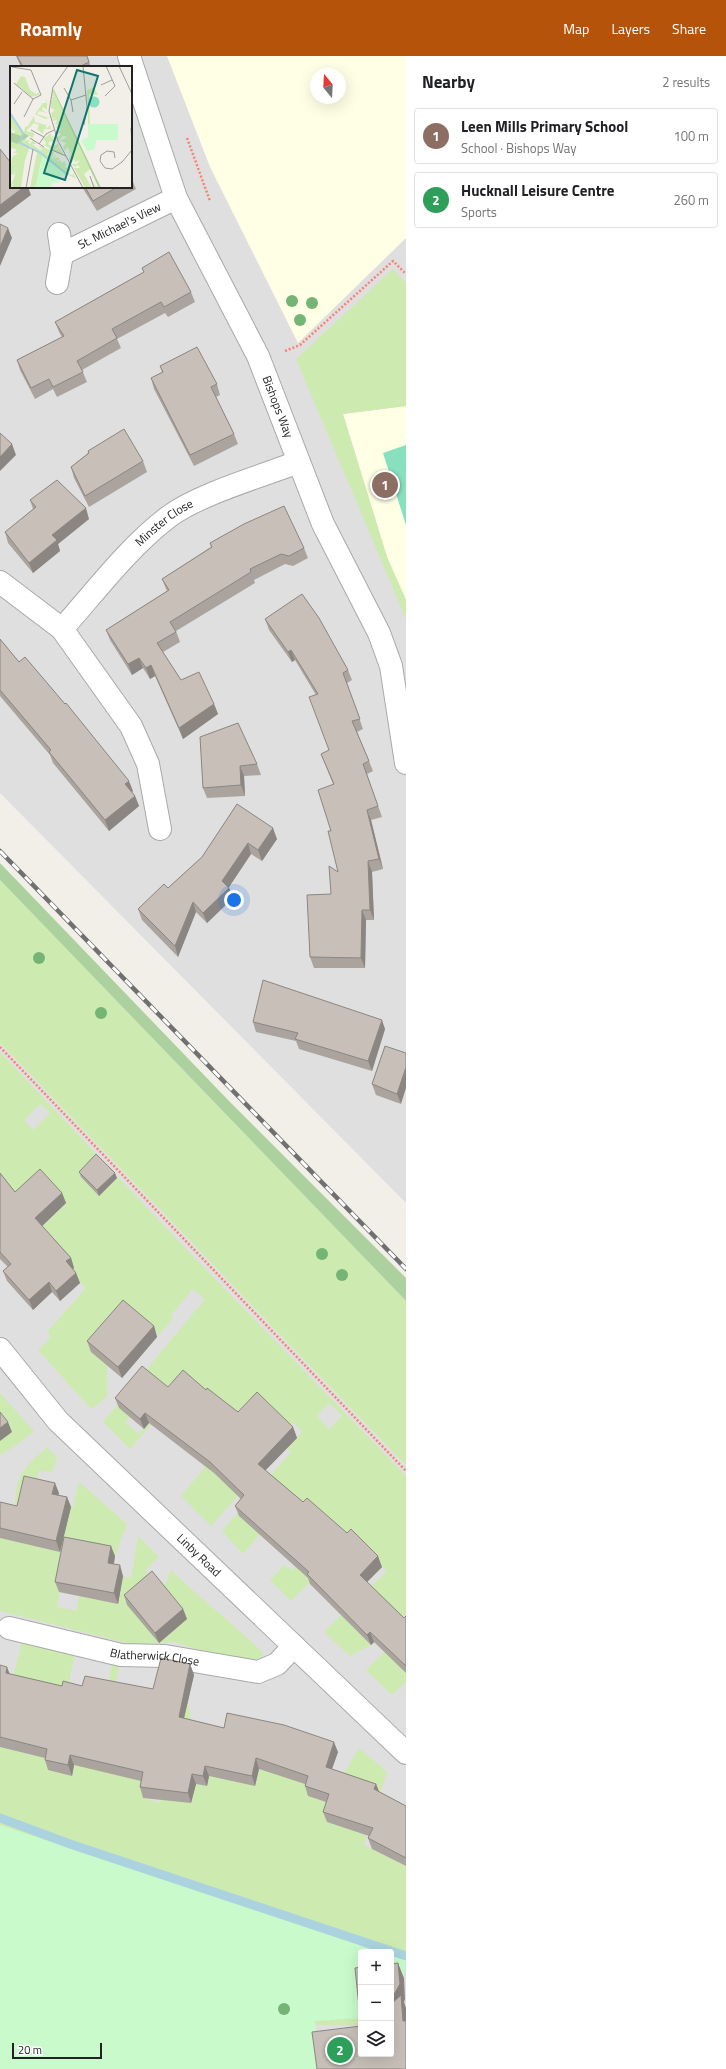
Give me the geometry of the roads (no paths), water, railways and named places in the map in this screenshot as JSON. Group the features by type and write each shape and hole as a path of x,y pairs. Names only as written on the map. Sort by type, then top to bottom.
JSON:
{"street":[{"name":"Bishops Way","path":"129,56 176,198 258,356 323,524 379,633 390,666 406,763"},
{"name":"St. Michael's View","path":"57,283 60,244 176,198"},
{"name":"Minster Close","path":"62,630 140,541 168,518 200,500 298,462"},
{"path":"0,582 62,630 131,726 148,764 160,829"},
{"name":"Linby Road","path":"0,1349 58,1421 406,1753"},
{"name":"Blatherwick Close","path":"8,1628 121,1655 165,1656 258,1672 277,1664 294,1646"}],"waterway":[{"path":"0,1818 70,1844 406,1956"}],"railway":[{"path":"0,851 406,1269"}],"place":[{"name":"Leen Mills Primary School","path":"385,485"},
{"name":"Hucknall Leisure Centre","path":"340,2050"}]}
